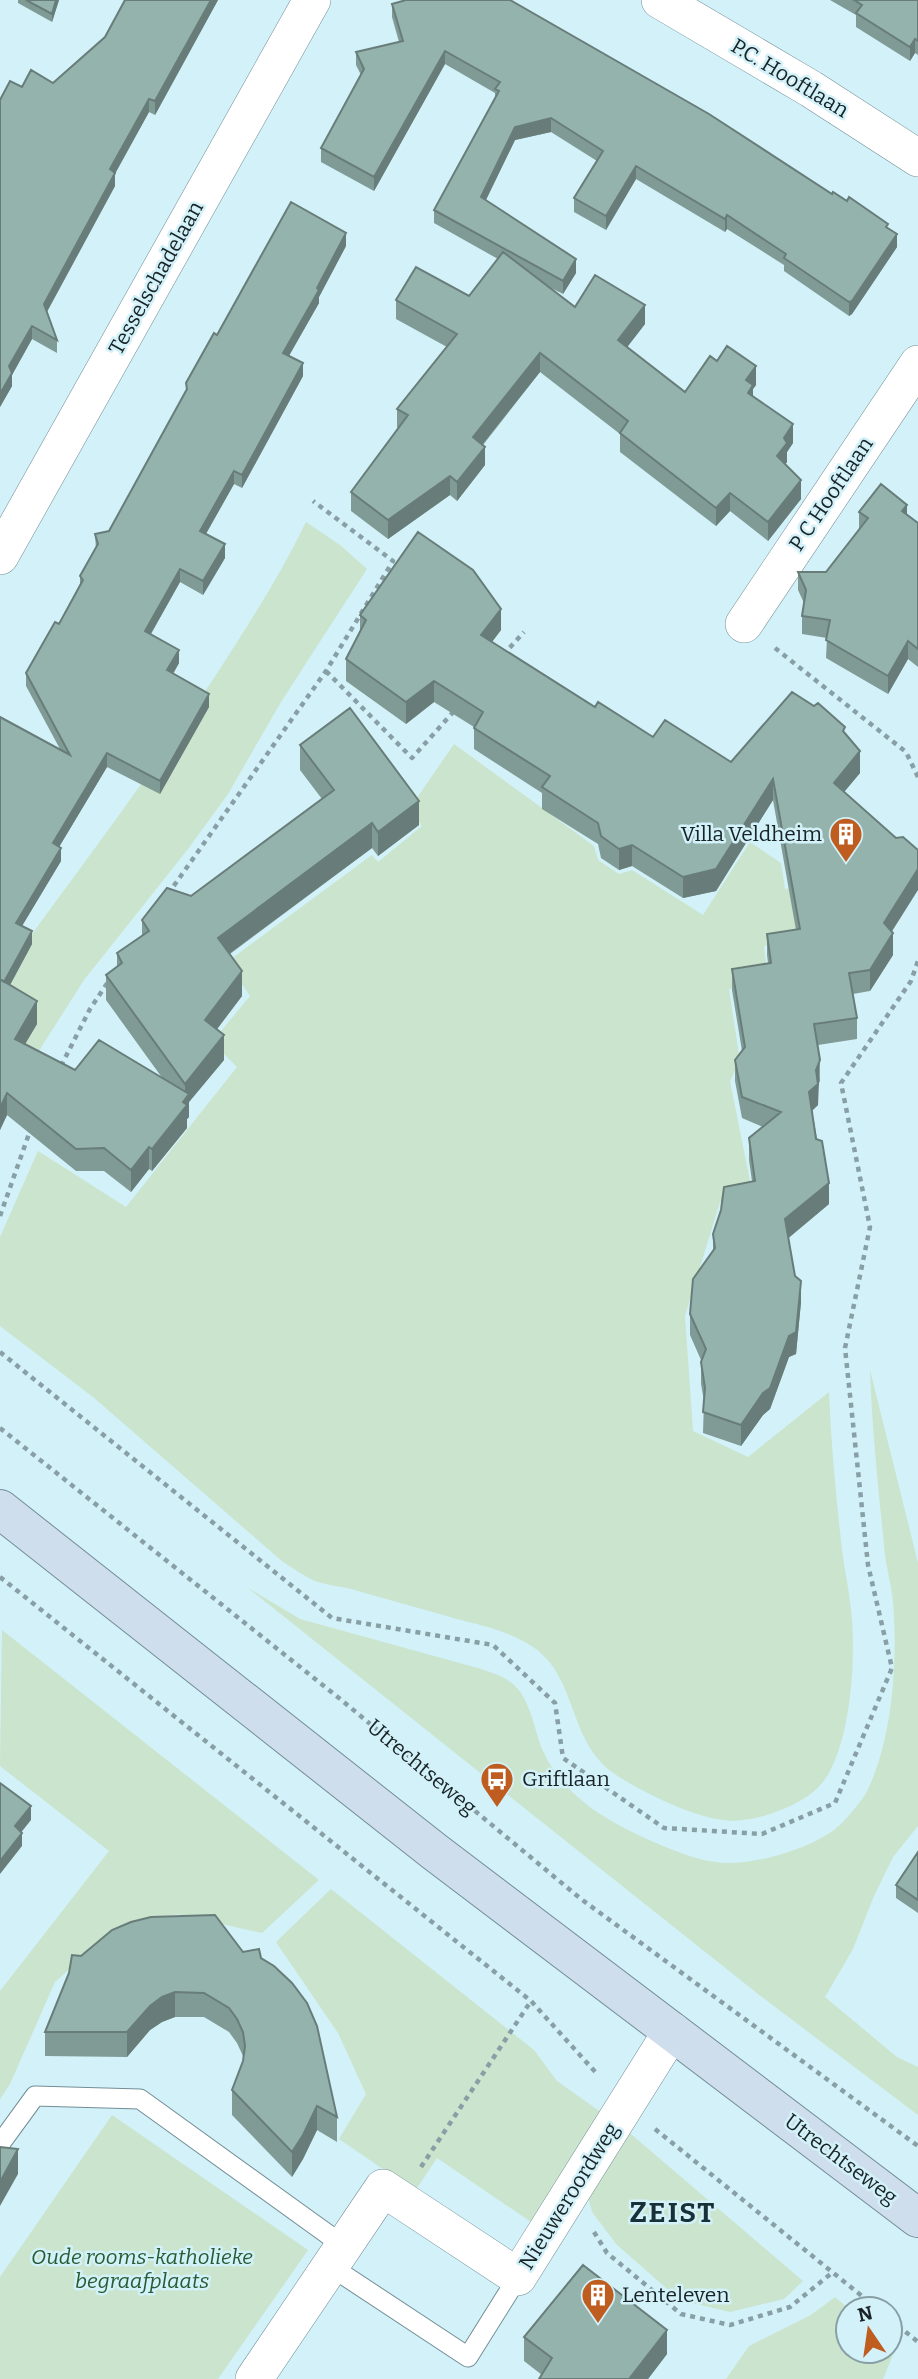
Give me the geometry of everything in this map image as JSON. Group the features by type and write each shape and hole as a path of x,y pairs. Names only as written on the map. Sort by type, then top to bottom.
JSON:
{"main road":[{"name":"Utrechtseweg","path":"0,1509 435,1852 918,2218"}],"street":[{"name":"Tesselschadelaan","path":"0,556 10,514 312,0"},
{"name":"P.C. Hooftlaan","path":"660,0 811,89 918,158"},
{"name":"P C Hooftlaan","path":"744,624 918,364"},
{"name":"Nieuweroordweg","path":"399,2200 517,2277 672,2031"},
{"path":"254,2379 383,2189 399,2200"}],"lane":[{"path":"0,2144 35,2096 140,2099 468,2357 517,2277"}],"path":[{"path":"168,894 326,671 393,561 313,501"},
{"path":"744,624 906,752 918,777"},
{"path":"499,661 524,632"},
{"path":"326,671 412,758 464,700"},
{"path":"0,1352 332,1618 493,1645 555,1703 563,1758 664,1828 762,1834 835,1803 892,1668 869,1565 845,1348 870,1227 841,1083 911,981 918,961"},
{"path":"59,1069 90,1009 114,974"},
{"path":"0,1216 30,1130"},
{"name":"Utrechtseweg","path":"0,1428 339,1698 581,1899 918,2146"},
{"path":"0,1577 531,2001 625,2105 861,2295"},
{"path":"399,2200 531,2001"},
{"path":"579,2181 584,2216 607,2253 681,2314 730,2325 790,2307 833,2272"},
{"path":"904,2330 918,2342"}],"green space":[{"path":"306,522 340,545 367,569 281,702 228,794 84,980 42,1046 12,1102 0,977 189,716 263,601"},
{"path":"454,744 594,846 598,860 619,874 632,870 703,915 750,842 781,863 785,889 815,884 825,929 764,946 768,981 729,989 740,1061 730,1081 753,1196 720,1202 685,1316 693,1431 748,1457 829,1392 832,1451 852,1621 848,1713 837,1756 824,1781 804,1799 764,1816 729,1821 697,1814 650,1794 612,1772 598,1759 588,1744 567,1693 549,1662 536,1649 518,1638 488,1627 319,1582 283,1562 93,1397 0,1326 0,1237 38,1151 126,1207 237,1067 212,1042 250,996 227,962 372,855 378,862 422,826 410,808"},
{"path":"870,1370 918,1563 918,1826 893,1857 853,1949 825,1997 897,2057 918,2067 918,2115 758,1994 248,1588 300,1619 474,1667 509,1681 524,1698 543,1751 561,1780 586,1804 629,1831 685,1854 715,1862 748,1861 787,1852 836,1828 859,1804 875,1772 888,1724 894,1673 894,1623 877,1479"},
{"path":"2,1630 319,1880 262,1933 177,1914 109,1934 55,1982 10,2084 0,2099 0,1991 109,1851 0,1766"},
{"path":"331,1889 534,2050 557,2081 602,2113 534,2224 437,2158 415,2191 339,2139 366,2094 338,2033 276,1942"},
{"name":"Oude rooms-katholieke begraafplaats","path":"112,2115 308,2250 218,2379 0,2379 0,2277"},
{"path":"625,2129 803,2281 784,2299 730,2312 680,2300 617,2245 592,2212 586,2188"},
{"path":"834,2298 834,2365 889,2365 883,2379 726,2379 749,2346 811,2315"}],"building":[{"path":"26,0 56,0 52,14"},
{"path":"125,0 211,0 155,101 149,99 110,169 115,173 44,304 57,340 32,326 9,366 12,373 0,394 0,100 10,81 22,87 31,70 53,83 105,37"},
{"path":"406,0 510,0 709,114 832,194 833,192 847,201 849,197 888,224 886,227 897,234 849,302 784,258 786,254 727,215 725,219 636,166 606,216 574,198 603,151 551,118 515,127 481,197 576,259 563,281 434,210 499,91 495,89 500,82 445,51 374,177 321,148 364,69 356,52 403,41 392,4"},
{"path":"854,0 918,0 918,41 915,39 910,47 856,13 862,5"},
{"path":"291,202 346,233 317,288 319,290 283,353 303,363 242,475 234,471 200,531 225,544 203,581 180,569 145,631 179,650 167,670 209,694 160,781 107,753 53,843 61,848 16,923 32,931 4,982 0,979 0,717 70,755 26,673 55,622 59,624 83,580 80,576 98,544 95,534 109,531 187,389 186,383 214,333 217,335"},
{"path":"503,252 575,307 595,275 645,305 618,340 685,392 710,356 717,361 727,346 756,366 746,380 753,385 748,393 793,424 784,438 787,443 777,456 801,480 768,522 730,493 716,508 620,433 628,421 540,353 473,437 485,447 457,482 450,476 388,520 351,492 408,415 397,409 457,334 396,300 416,267 469,296"},
{"path":"881,484 907,505 902,511 918,523 918,649 908,641 888,676 826,640 830,620 802,616 806,590 798,572 826,572 868,518 859,512"},
{"path":"418,532 473,570 501,609 481,635 595,707 598,702 653,737 665,720 731,762 792,692 814,706 818,703 845,727 843,731 860,751 834,783 896,838 903,837 918,850 918,869 884,923 893,933 870,970 849,973 857,1018 814,1024 820,1060 816,1070 818,1084 809,1092 816,1139 822,1141 829,1183 785,1219 795,1276 801,1281 796,1332 789,1336 770,1388 763,1393 741,1425 703,1412 705,1388 701,1362 706,1349 690,1314 693,1279 715,1248 713,1234 721,1210 724,1187 755,1181 749,1138 781,1112 742,1097 735,1060 745,1047 732,969 771,963 767,934 800,929 773,779 716,869 683,877 632,845 619,849 601,836 598,823 542,787 550,776 474,728 483,712 434,681 406,702 346,659 366,620 360,615"},
{"path":"350,708 419,801 378,832 372,823 218,938 242,971 205,1020 224,1035 185,1084 106,975 122,963 117,953 149,931 142,920 167,888 191,896 334,790 300,745"},
{"path":"0,979 37,1001 15,1039 75,1070 99,1040 189,1094 183,1102 187,1105 152,1149 149,1147 131,1170 104,1148 76,1149 7,1093 0,1108"},
{"path":"0,1783 31,1806 15,1826 22,1833 0,1861"},
{"path":"918,1852 918,1900 896,1885"},
{"path":"215,1915 243,1952 259,1949 261,1958 292,1983 307,2003 317,2026 337,2117 317,2106 292,2152 232,2090 243,2061 243,2032 229,2008 204,1993 175,1992 162,1997 150,2006 127,2032 45,2032 69,1973 72,1955 81,1956 112,1930 131,1922 151,1917"},
{"path":"0,2147 18,2149 0,2182"},
{"name":"Lenteleven","path":"583,2265 667,2330 629,2379 539,2379 552,2358 524,2337"}],"place":[{"name":"Villa Veldheim","path":"846,864"},
{"name":"Griftlaan","path":"497,1809"},
{"name":"Lenteleven","path":"598,2325"}],"district":[{"name":"ZEIST","path":"673,2212"}]}
